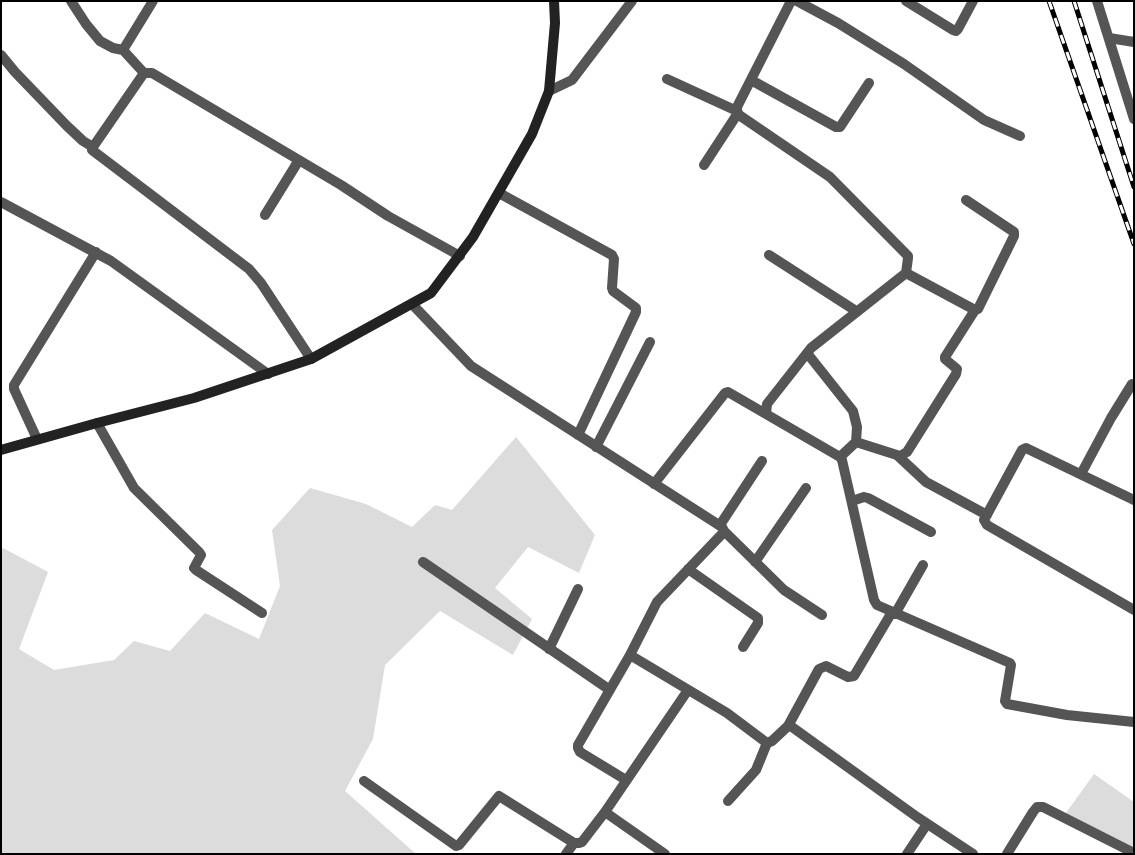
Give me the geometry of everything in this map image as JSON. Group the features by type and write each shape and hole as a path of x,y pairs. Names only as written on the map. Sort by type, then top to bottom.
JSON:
{"street":[{"path":"71,1 86,24 100,40 113,48 123,50 144,73 152,73 341,185 388,216 460,256"},
{"path":"123,50 153,1"},
{"path":"1,450 194,398 311,360 431,293 473,237 532,134 549,91 555,23 554,1"},
{"path":"549,91 572,80 632,1"},
{"path":"704,166 737,112 737,107 791,1"},
{"path":"797,1 904,64 984,120 1020,136"},
{"path":"906,1 956,31 973,1"},
{"path":"1097,1 1134,119"},
{"path":"1109,38 1134,42"},
{"path":"1,55 14,72 67,126 83,141 93,147 92,150 250,269 311,360"},
{"path":"93,147 144,73"},
{"path":"667,79 737,112 830,177 908,256 906,273 807,352 767,404 766,414"},
{"path":"751,80 836,127 840,127 869,83"},
{"path":"265,215 299,160"},
{"path":"499,193 612,255 614,259 613,291 636,308 636,312 578,435"},
{"path":"856,442 903,456 956,374 957,369 945,357 975,310 979,307 1014,236 1014,232 966,200"},
{"path":"1,202 112,261 268,374"},
{"path":"37,439 14,385 96,252"},
{"path":"769,255 856,311"},
{"path":"906,273 975,310"},
{"path":"412,304 471,366 722,528 784,590 822,615"},
{"path":"596,447 650,342"},
{"path":"807,352 853,411 857,427 856,442 840,456"},
{"path":"1081,474 1111,418 1132,384"},
{"path":"654,484 725,393 728,392 840,456 844,465 874,600 877,605 1010,663 1005,701 1007,704 1067,715 1134,722"},
{"path":"97,423 134,488 200,552 201,555 194,568 262,613"},
{"path":"1134,500 1029,448 1023,448 984,520 987,525 1134,610"},
{"path":"897,455 926,482 987,515"},
{"path":"626,780 580,752 578,748 657,602 688,569 722,528 762,461"},
{"path":"756,562 806,488"},
{"path":"852,501 864,497 868,498 931,532"},
{"path":"423,562 610,690"},
{"path":"728,801 756,770 767,743 772,741 788,726 819,669 826,666 848,678 854,676 923,565"},
{"path":"688,569 758,618 758,623 743,647"},
{"path":"549,648 578,589"},
{"path":"630,655 727,713 767,743"},
{"path":"364,781 456,846 459,845 499,796 574,843 582,842 688,690"},
{"path":"788,726 927,824 973,854"},
{"path":"1007,854 1033,812 1037,808 1043,807 1134,853"},
{"path":"604,812 665,854"},
{"path":"907,854 927,824"},
{"path":"566,854 574,843"}],"shaded area":[{"path":"516,437 595,535 579,573 528,547 495,588 532,619 513,655 440,611 385,665 373,739 345,791 416,854 1,854 1,550 3,548 48,572 19,649 54,670 114,660 134,641 170,651 205,613 259,639 280,586 272,530 310,488 366,504 412,527 435,505 452,510"},
{"path":"1094,774 1134,802 1134,846 1128,854 1063,817"}],"railway":[{"path":"1049,1 1134,244"},
{"path":"1074,1 1134,187"}]}
